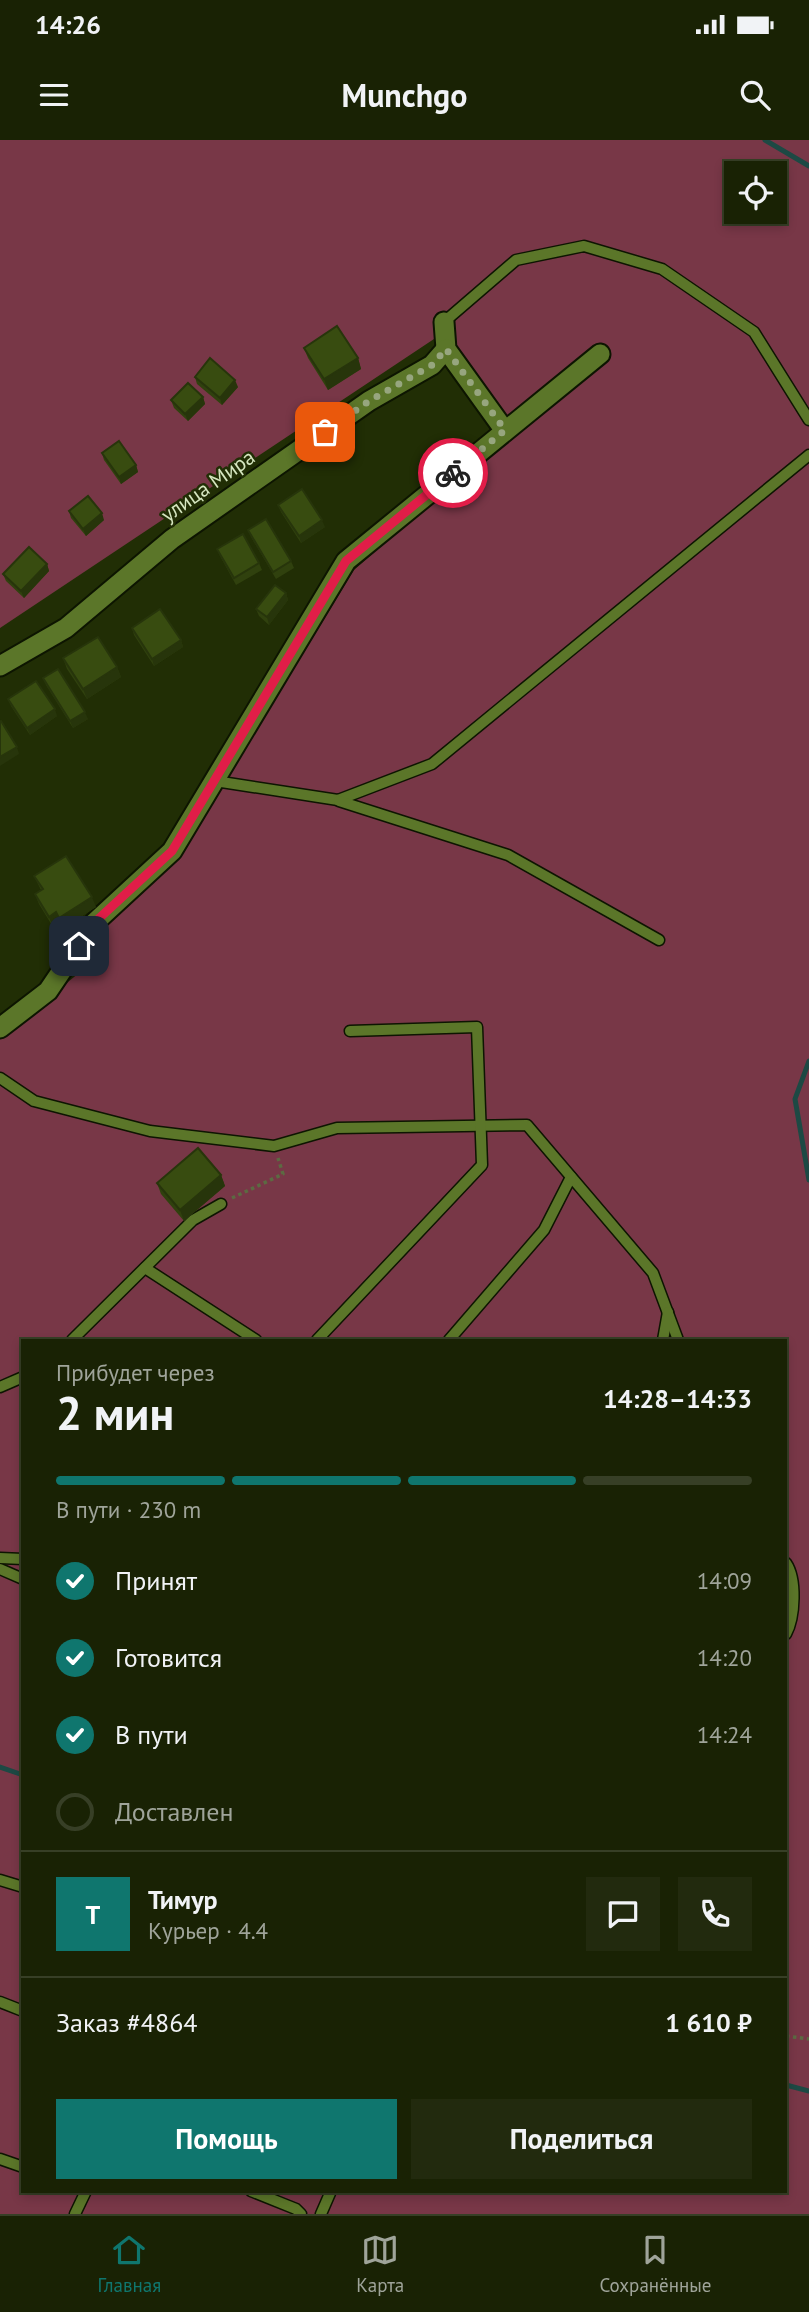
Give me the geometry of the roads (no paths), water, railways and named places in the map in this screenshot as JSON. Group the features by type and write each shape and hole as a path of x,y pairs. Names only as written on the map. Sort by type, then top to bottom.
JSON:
{"street":[{"path":"444,322 446,349 505,430"},
{"name":"улица Мира","path":"0,666 66,628 172,538 369,401 432,365 446,349"},
{"path":"0,1028 48,991 94,923 172,851 346,561 600,354"}],"lane":[{"path":"444,322 516,260 584,246 662,269 754,332 809,420"},
{"path":"338,800 432,764 809,455"},
{"path":"215,781 338,800 508,855 659,940"},
{"path":"318,1339 482,1165 478,1126 477,1027 350,1031"},
{"path":"0,1078 34,1101 150,1131 274,1146 337,1128 527,1125 653,1273 678,1339"},
{"path":"450,1339 544,1230 571,1177"},
{"path":"73,1339 193,1220 221,1204"},
{"path":"145,1268 254,1339"},
{"path":"663,1339 668,1308"},
{"path":"0,1387 21,1378"},
{"path":"0,1558 21,1559"},
{"path":"787,1564 792,1572 792,1623 787,1632"},
{"path":"0,1569 21,1578"},
{"path":"0,1880 21,1886"},
{"path":"0,2002 21,2010"},
{"path":"0,2159 21,2166"},
{"path":"75,2214 85,2193"},
{"path":"255,2193 301,2214"},
{"path":"321,2214 330,2193"}],"waterway":[{"path":"765,140 809,166"},
{"path":"809,1061 795,1099 809,1180"},
{"path":"0,1767 21,1774"},
{"path":"787,2085 809,2091"}]}
